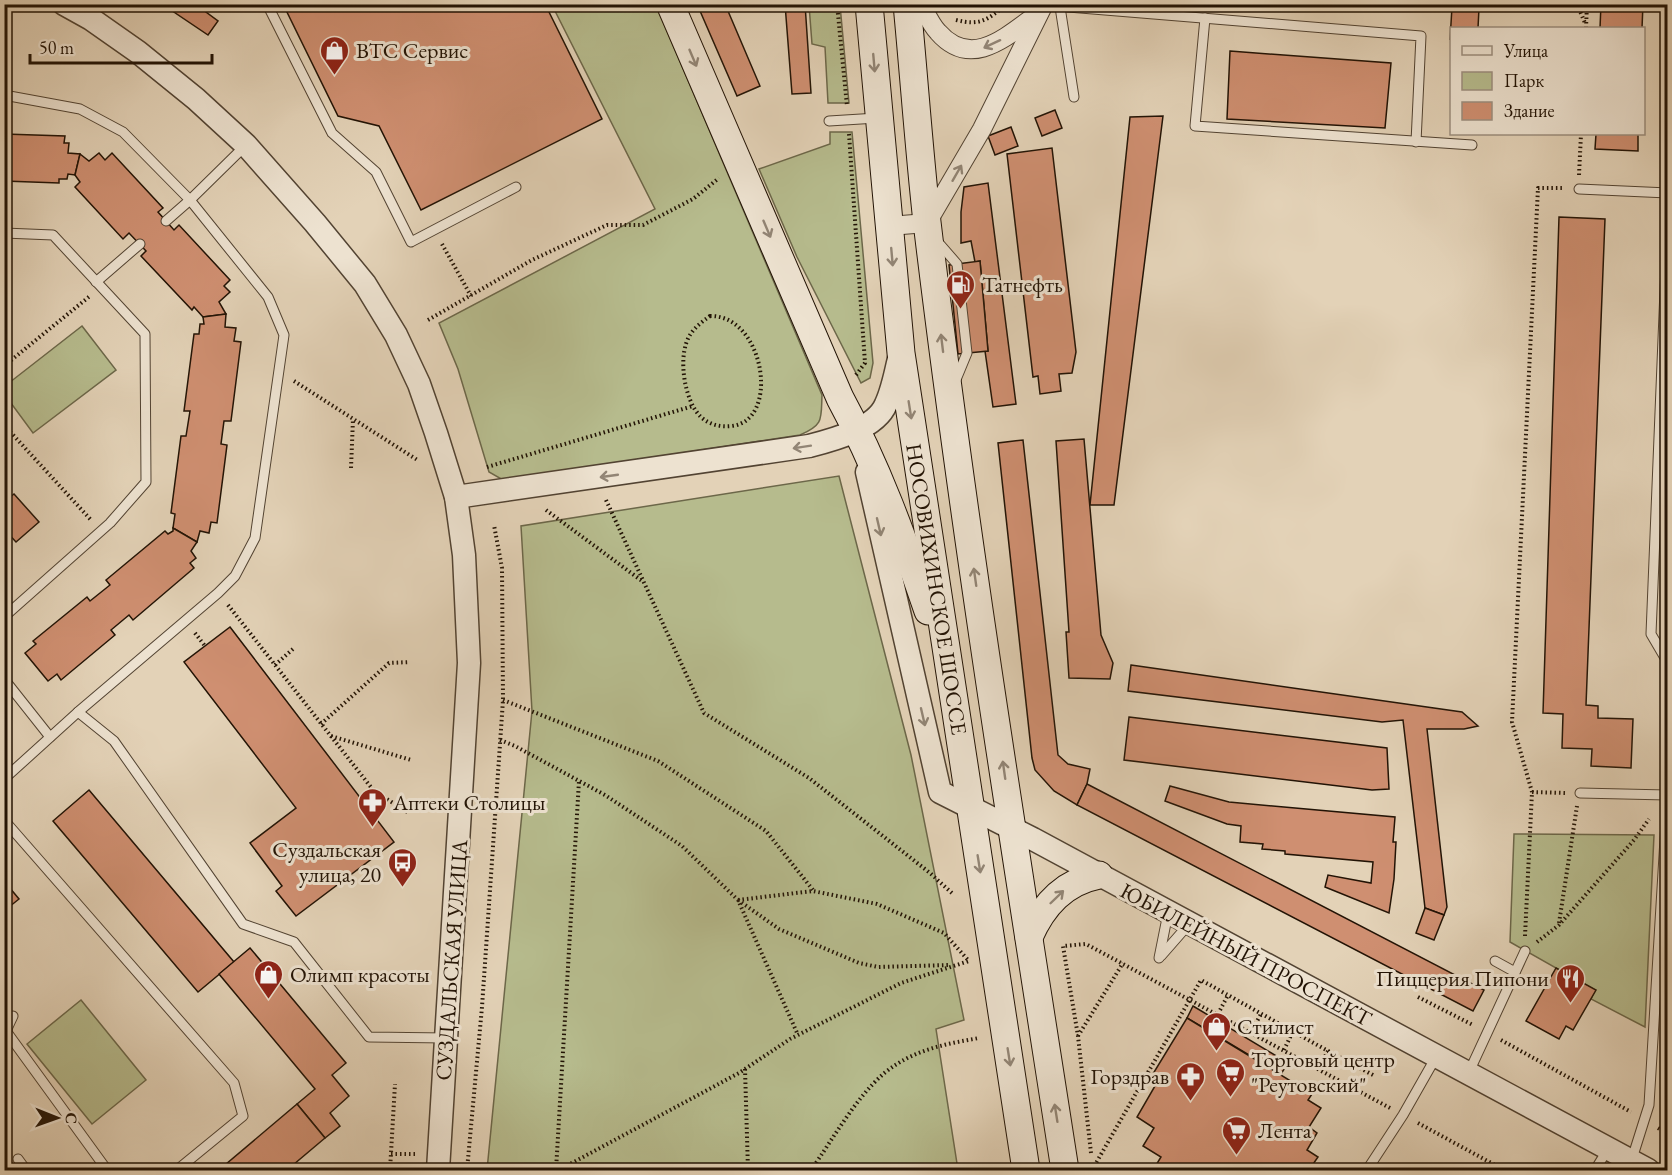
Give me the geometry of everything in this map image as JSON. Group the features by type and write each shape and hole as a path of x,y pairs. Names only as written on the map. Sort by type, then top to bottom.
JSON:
{"main road":[{"path":"670,4 840,398 857,429 898,523 951,680"},
{"name":"НОСОВИХИНСКОЕ ШОССЕ","path":"869,4 901,353 1026,1170"},
{"name":"НОСОВИХИНСКОЕ ШОССЕ","path":"907,4 928,227 949,397 1065,1170"},
{"path":"1029,937 1035,924 1051,902 1070,885 1082,878 1099,875"}],"street":[{"name":"СУЗДАЛЬСКАЯ УЛИЦА","path":"64,4 91,19 138,52 196,99 246,145 365,284 396,335 419,384 453,489 464,555 469,668 438,1170"},
{"path":"921,4 938,33 960,48 975,50 988,47 1047,7"},
{"path":"889,226 928,227 1047,7"},
{"path":"453,489 809,446 840,438 873,420 885,407 901,353"},
{"name":"ЮБИЛЕЙНЫЙ ПРОСПЕКТ","path":"857,429 940,792 1012,828 1640,1166"}],"lane":[{"path":"267,4 332,133 376,172 411,242 516,187"},
{"path":"1074,97 1047,7 1421,36 1416,142"},
{"path":"1205,18 1196,126 1472,145"},
{"path":"4,95 80,109 123,132 190,200 268,297 284,336 255,538 235,576 4,779"},
{"path":"829,121 879,118"},
{"path":"166,221 246,145"},
{"path":"1579,189 1668,193"},
{"path":"1668,216 1651,634 1668,663"},
{"path":"4,233 53,236 145,334 146,482 110,523 4,617"},
{"path":"99,284 140,244"},
{"path":"4,679 50,737"},
{"path":"78,712 114,741 243,924 294,942 369,1037 446,1038"},
{"path":"1640,1166 1651,1082 1668,789"},
{"path":"1580,793 1667,795"},
{"path":"4,820 234,1083 243,1116 177,1170"},
{"path":"1168,912 1159,958 1189,924"},
{"path":"1468,1074 1525,951"},
{"path":"1495,961 1515,972"},
{"path":"13,1016 5,1031 107,1170"},
{"path":"1367,1170 1403,1115 1436,1057"},
{"path":"1595,1170 1608,1149"},
{"path":"18,1159 27,1170"}],"path":[{"path":"837,4 848,120 865,363 840,398"},
{"path":"946,16 965,22 979,23 995,15 1006,4"},
{"path":"1577,4 1586,26"},
{"path":"1586,26 1587,4"},
{"path":"1525,951 1532,792 1512,722 1538,188 1579,189 1581,135"},
{"path":"428,320 532,260 607,225 643,225 693,199 738,163"},
{"path":"435,230 471,296"},
{"path":"4,366 99,284"},
{"path":"710,316 721,316 732,321 751,342 762,375 760,394 748,420 738,426 721,427 711,423 701,417 693,406 683,375 688,337 710,316"},
{"path":"278,372 353,419 453,489"},
{"path":"483,468 693,406"},
{"path":"351,468 353,419"},
{"path":"4,425 101,531"},
{"path":"606,501 704,713 809,778 930,873 954,895"},
{"path":"546,510 644,582"},
{"path":"494,525 502,568 503,700 482,1007 467,1169 516,1170"},
{"path":"235,615 374,792 409,813"},
{"path":"274,665 293,649"},
{"path":"321,724 389,663 410,662"},
{"path":"503,700 658,761 766,831 813,891"},
{"path":"331,736 411,760"},
{"path":"500,740 604,795 682,846 738,900 779,928 859,963 878,967 938,967 961,964"},
{"path":"558,1170 579,781"},
{"path":"1532,792 1580,793 1559,925"},
{"path":"1525,951 1559,925 1634,840 1655,812"},
{"path":"558,1170 745,1069 798,1035 901,983 969,961 944,933 877,904 813,891 738,900"},
{"path":"738,900 798,1035"},
{"path":"1373,1075 1201,980 1190,1000 1092,1170 1078,1036 1063,946 1086,944 1190,1000 1218,1014 1504,1170"},
{"path":"1078,1036 1123,963"},
{"path":"1218,1014 1228,995"},
{"path":"1418,997 1645,1120"},
{"path":"1251,1032 1261,1014"},
{"path":"1284,1050 1293,1031"},
{"path":"811,1170 871,1084 896,1064 936,1046 980,1038"},
{"path":"1318,1069 1328,1051"},
{"path":"745,1069 748,1170"},
{"path":"390,1170 395,1084"}],"green space":[{"path":"552,5 656,5 822,395 820,420 813,428 800,435 503,480 489,472 458,369 439,323 655,209"},
{"path":"809,5 840,5 849,103 828,103 825,47 812,44"},
{"path":"830,132 852,132 873,363 870,378 861,383 797,257 759,169 830,144"},
{"path":"82,326 116,370 33,433 5,395 5,386"},
{"path":"839,476 911,755 964,1020 936,1029 958,1170 487,1170 532,711 521,526"},
{"path":"1514,834 1654,835 1645,1027 1591,999 1595,990 1510,942"},
{"path":"81,1000 146,1080 92,1124 27,1044"}],"building":[{"path":"162,4 211,4 206,12 218,21 208,35"},
{"path":"283,4 545,4 602,119 421,210 379,126 338,116"},
{"path":"697,4 725,4 760,86 737,96"},
{"path":"785,4 805,4 811,93 792,94"},
{"path":"1601,4 1643,4 1642,27 1600,27"},
{"path":"1452,7 1479,8 1478,27 1451,27"},
{"path":"1230,51 1391,63 1385,128 1227,119"},
{"path":"1055,110 1062,128 1042,136 1035,118"},
{"path":"1163,116 1114,505 1090,505 1130,117"},
{"path":"1011,127 1018,146 995,155 988,136"},
{"path":"4,134 65,136 64,143 69,143 68,153 80,154 75,175 68,174 67,179 59,179 59,183 4,181"},
{"path":"1596,135 1638,135 1638,151 1595,149"},
{"path":"1052,148 1076,352 1072,373 1059,374 1061,391 1040,394 1038,376 1033,377 1007,154"},
{"path":"99,153 105,160 112,153 163,208 158,212 174,230 179,225 230,280 224,286 230,292 219,302 226,314 203,317 194,307 192,310 141,256 146,251 129,233 123,239 75,187 80,182 75,175 80,154 89,161"},
{"path":"988,183 1016,404 993,407 985,351 988,351 980,261 975,262 971,241 961,243 964,187"},
{"path":"1559,217 1605,219 1586,705 1598,706 1598,718 1633,719 1631,768 1591,766 1592,749 1562,748 1563,714 1543,713"},
{"path":"980,261 988,351 958,354 949,265"},
{"path":"226,314 225,327 236,328 234,341 241,342 231,421 224,421 221,444 227,445 217,523 211,522 209,533 200,531 197,542 173,528 175,514 171,513 181,436 186,436 190,411 184,411 194,334 199,334 200,324 204,324 203,317"},
{"path":"1084,439 1101,635 1113,663 1110,679 1069,678 1066,632 1069,632 1056,441"},
{"path":"1023,440 1058,755 1068,764 1090,769 1087,784 1077,805 1054,791 1035,770 1032,758 998,443"},
{"path":"14,494 39,522 16,542 4,529 4,502"},
{"path":"173,528 197,542 191,551 196,558 190,563 194,568 133,620 129,615 111,630 115,635 61,680 57,674 48,681 25,653 36,644 33,641 87,597 90,601 110,585 106,580 165,531 168,534 173,531"},
{"path":"230,627 394,842 296,916 276,891 282,886 250,843 296,808 184,662"},
{"path":"1131,665 1462,712 1478,726 1464,729 1427,729 1447,907 1444,915 1425,908 1403,720 1382,722 1128,691"},
{"path":"1129,717 1387,748 1389,789 1372,790 1124,760"},
{"path":"1087,784 1484,990 1473,1011 1077,805"},
{"path":"1170,786 1229,802 1395,817 1394,879 1389,913 1325,887 1328,875 1371,883 1373,862 1285,854 1285,851 1262,849 1263,844 1240,842 1241,826 1227,824 1165,801"},
{"path":"89,790 234,962 198,992 53,821"},
{"path":"4,881 19,899 4,911"},
{"path":"1425,908 1444,915 1434,940 1416,933"},
{"path":"250,948 346,1063 332,1075 349,1096 330,1113 340,1126 325,1138 297,1104 315,1089 219,974"},
{"path":"1556,968 1596,990 1573,1030 1566,1026 1559,1039 1526,1021"},
{"path":"1193,1006 1288,1063 1281,1074 1187,1018"},
{"name":"Торговый центр \"Реутовский\"","path":"1187,1018 1312,1094 1308,1100 1321,1108 1309,1127 1317,1133 1307,1150 1318,1157 1309,1170 1153,1170 1161,1157 1143,1146 1154,1128 1137,1117 1155,1086 1148,1082"},
{"path":"297,1104 325,1138 287,1170 219,1170"}],"place":[{"name":"ВТС Сервис","path":"335,76"},
{"name":"Татнефть","path":"961,310"},
{"name":"Аптеки Столицы","path":"372,828"},
{"name":"Суздальская улица, 20","path":"402,888"},
{"name":"Олимп красоты","path":"269,1000"},
{"name":"Пиццерия Пипони","path":"1570,1004"},
{"name":"Стилист","path":"1216,1052"},
{"name":"Торговый центр \"Реутовский\"","path":"1230,1098"},
{"name":"Горздрав","path":"1190,1102"},
{"name":"Лента","path":"1237,1156"}]}
